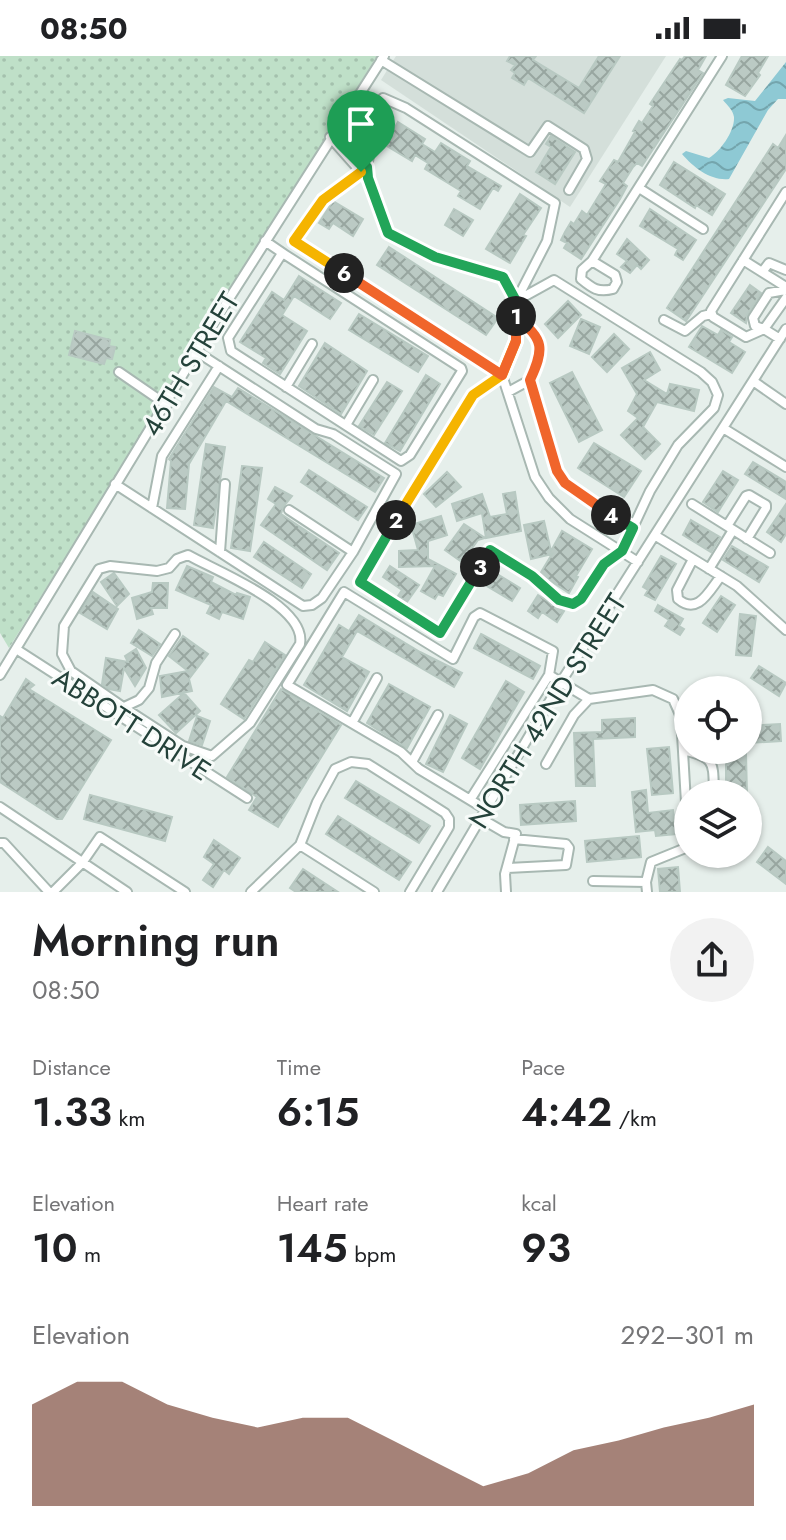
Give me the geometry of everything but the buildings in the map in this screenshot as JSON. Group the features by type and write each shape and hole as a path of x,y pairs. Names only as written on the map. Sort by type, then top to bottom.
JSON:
{"street":[{"path":"592,261 722,56"},
{"path":"383,58 530,152 548,126 584,149 587,159 569,190"},
{"name":"46TH STREET","path":"0,675 227,302 383,58"},
{"path":"516,301 554,280 701,372 712,382 718,395 714,408 678,445 650,491 622,551 604,564 581,599 573,604 559,600 532,576 490,550 440,633 360,582 473,395 502,375 516,341 516,301 547,241 555,203 406,108 383,98 368,114 371,145 362,171 323,200 294,241 502,375 535,477 549,498 570,519 622,551 638,562"},
{"path":"333,133 367,156"},
{"path":"333,133 368,178 388,233 435,257 503,277 516,301"},
{"path":"639,188 703,229"},
{"path":"664,320 685,331 703,316 711,314 786,192"},
{"path":"115,484 303,606 312,605 322,598 353,552 401,461 410,455 462,371 265,241"},
{"path":"284,254 228,338 231,351 401,461"},
{"path":"743,260 786,289"},
{"path":"762,272 769,263 786,270"},
{"path":"781,343 764,329 755,326 753,318 769,293 786,289"},
{"path":"711,314 746,337 764,329 786,298"},
{"path":"227,302 244,313"},
{"path":"508,392 530,380 541,348 534,334 516,318"},
{"name":"NORTH 42ND STREET","path":"437,892 561,682 753,381 781,343 786,329"},
{"path":"286,387 312,344"},
{"path":"197,352 316,429 333,434 396,474"},
{"path":"152,508 162,456 219,366"},
{"path":"119,372 167,405"},
{"path":"346,425 373,380"},
{"path":"530,380 557,471 565,483 633,528"},
{"path":"753,381 786,404"},
{"path":"723,428 786,467"},
{"path":"220,552 225,484"},
{"path":"709,569 749,495 766,508 747,539"},
{"path":"692,504 770,553"},
{"path":"289,510 353,552"},
{"path":"656,536 757,601 786,630"},
{"path":"188,555 268,596 300,632 300,644 250,723 212,756 183,746 123,707 71,671 62,654 64,626 99,569 104,566 157,571 169,568 177,559 188,555"},
{"path":"693,559 677,590 678,599 683,603 699,603 721,576"},
{"path":"470,800 549,675 553,651 480,613 474,617 453,659 344,592 287,685 401,752 412,762 470,800 485,809"},
{"path":"118,716 123,707 139,700 149,688 156,663 175,634"},
{"name":"ABBOTT DRIVE","path":"16,649 247,798"},
{"path":"549,675 589,699"},
{"path":"352,723 377,678"},
{"path":"546,764 574,715 589,699 653,690 674,701"},
{"path":"412,762 438,715"},
{"path":"251,892 300,845 317,802 335,769 351,762 368,764 445,813 449,819 449,827 410,892"},
{"path":"0,807 127,892"},
{"path":"480,818 504,832 516,834 507,868 506,892"},
{"path":"0,843 4,843 51,892 82,863 100,837 185,892"},
{"path":"507,868 566,865 569,861 566,844 514,839"},
{"path":"300,845 374,892"},
{"path":"647,892 651,862 674,853"},
{"path":"593,881 646,882"}],"shaded area":[{"path":"396,56 666,56 570,207 381,80"}],"green space":[{"path":"0,56 377,56 9,648 0,633"}],"water":[{"path":"786,62 786,99 778,99 768,110 729,179 709,176 697,169 682,154 686,151 709,158 718,151 732,128 734,117 723,100 755,101"}],"route":[{"path":"361,172 323,200 294,241 502,375 516,341 516,318 534,334 541,354 530,380 557,471 565,483 633,528 622,551 604,564 581,599 573,604 559,600 532,576 490,550 440,633 360,582 441,444 473,395 502,375 516,341 516,318 516,301 503,277 435,257 388,233 367,167 361,172"}]}
